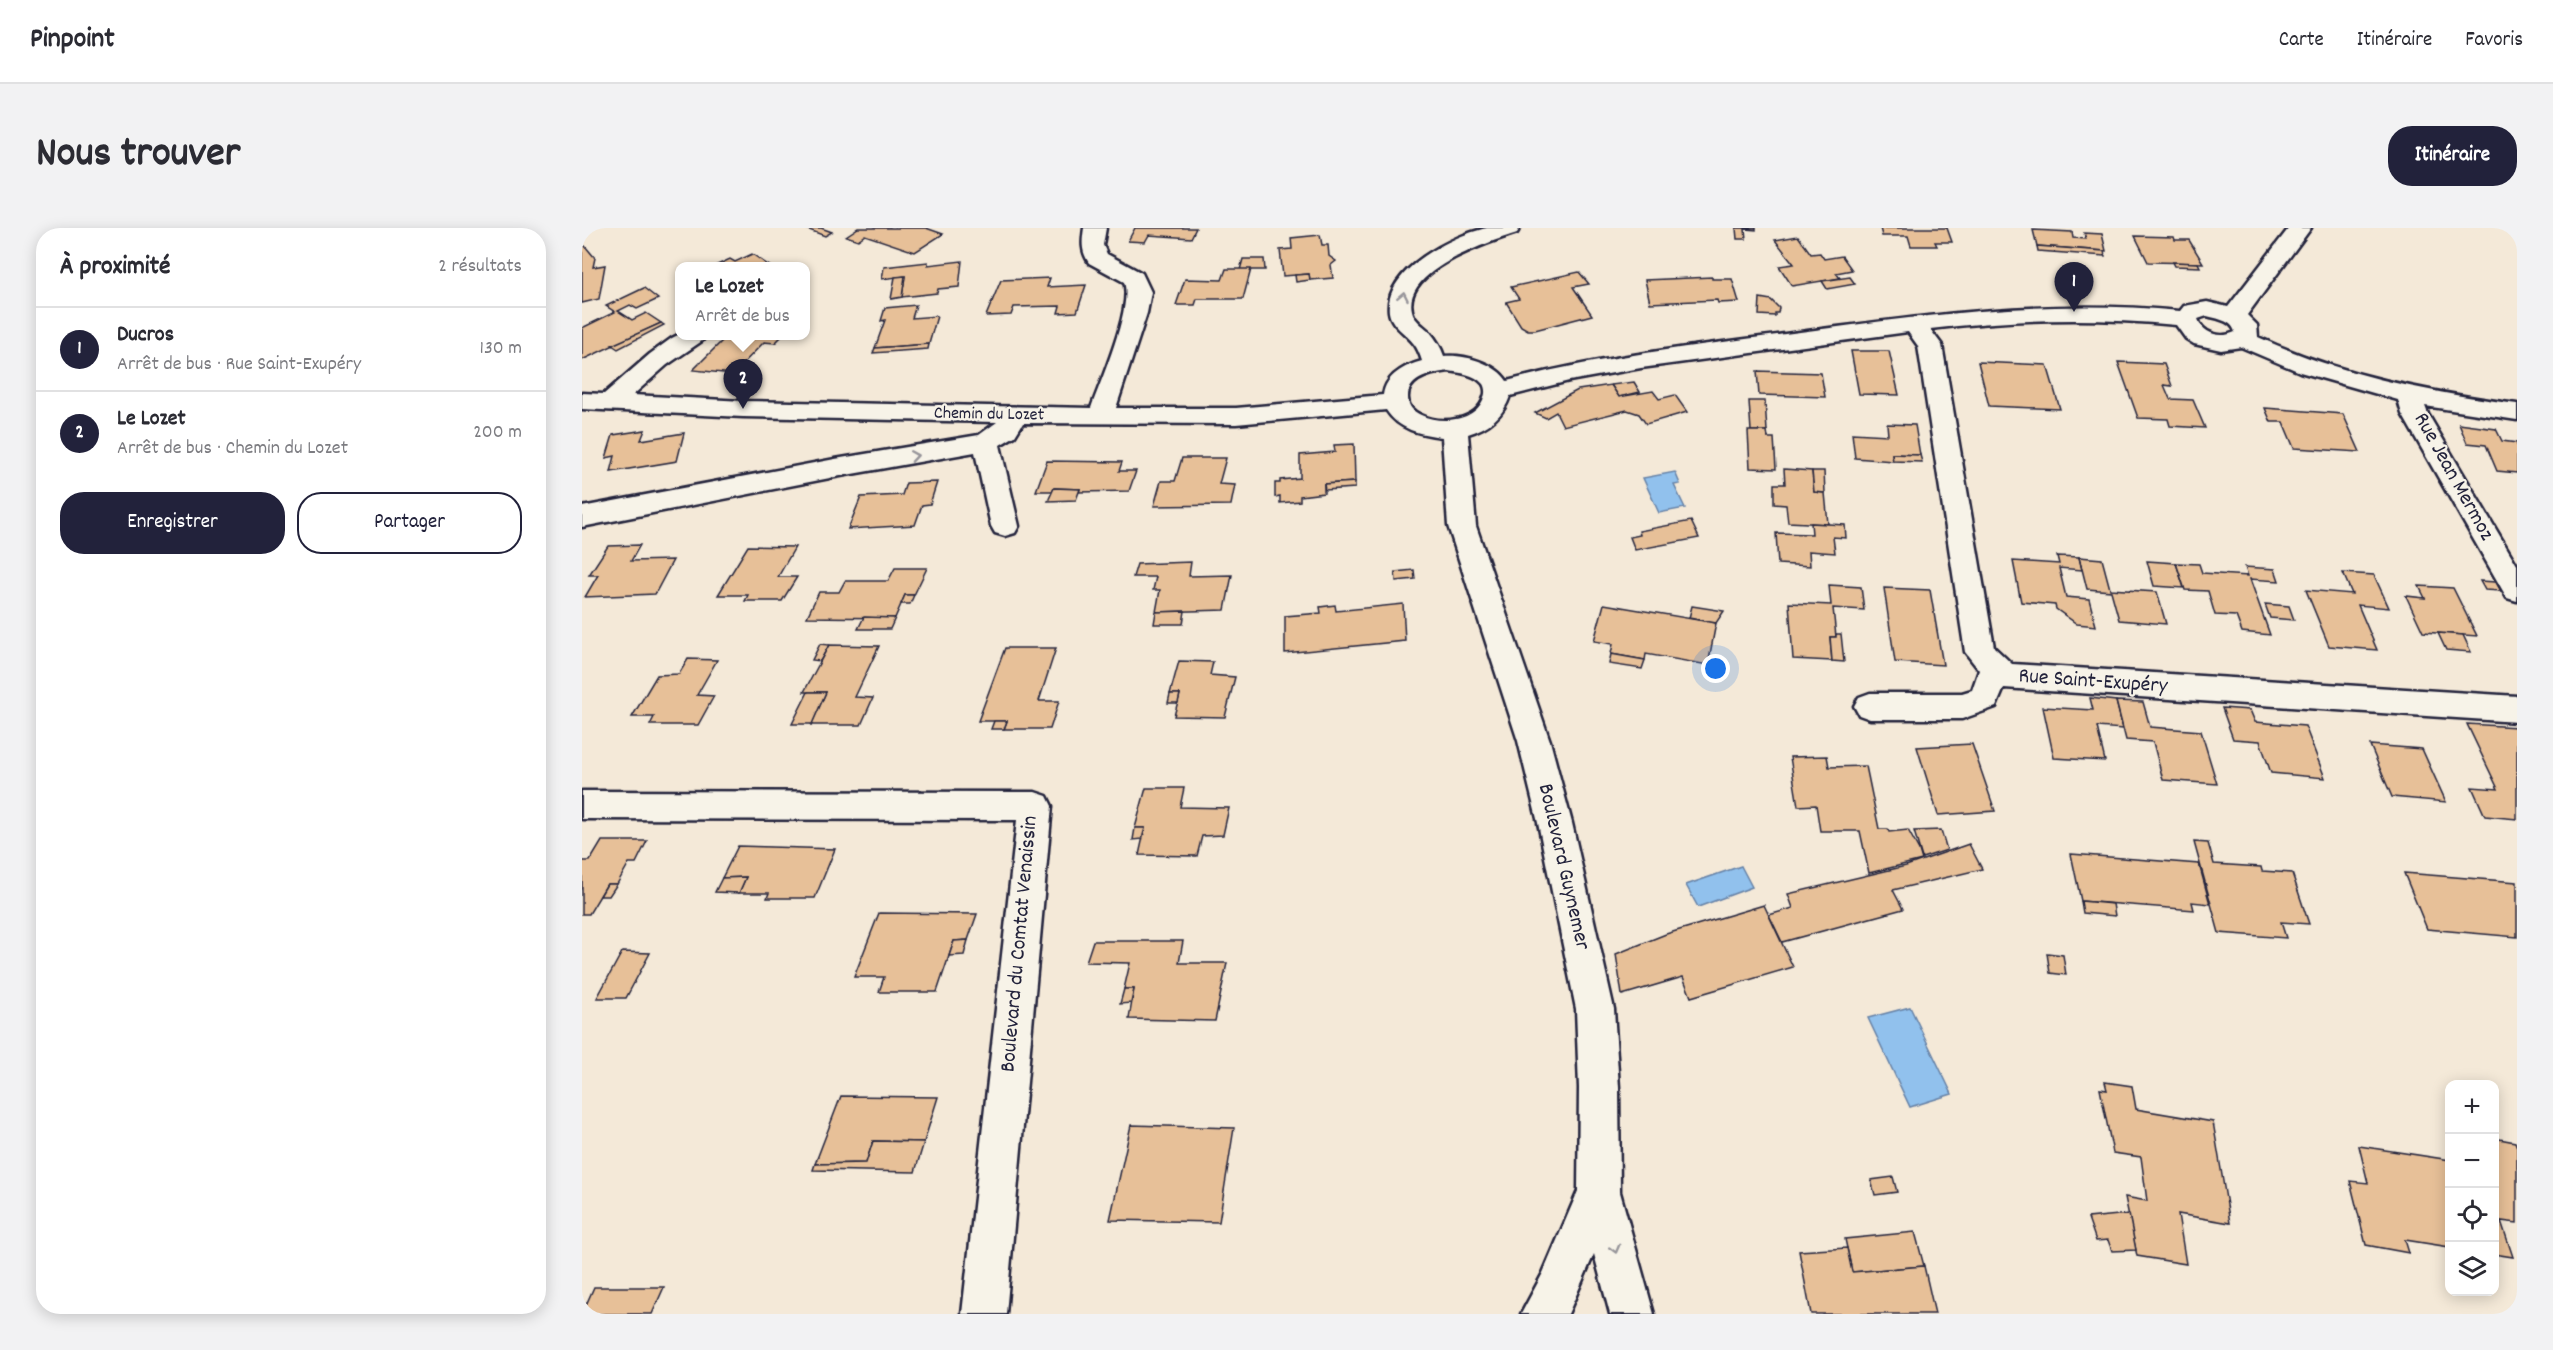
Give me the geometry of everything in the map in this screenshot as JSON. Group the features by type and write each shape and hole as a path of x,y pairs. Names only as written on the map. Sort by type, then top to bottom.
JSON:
{"street":[{"path":"1095,228 1092,245 1097,258 1134,278 1139,292 1101,416"},
{"path":"1434,364 1424,340 1401,316 1400,301 1404,287 1440,256 1509,228"},
{"path":"2234,315 2300,228"},
{"path":"2186,319 2192,311 2207,309 2234,315 2241,320 2247,330 2243,339"},
{"path":"1499,392 1588,371 1712,351 1994,315 2074,312 2186,319"},
{"path":"2186,319 2191,331 2207,340 2228,343 2243,339 2291,362 2335,377 2409,394 2517,412"},
{"name":"Rue Saint-Exupéry","path":"1914,324 1930,345 1980,652 2004,676 2517,710"},
{"path":"608,404 627,389 655,359 687,340"},
{"path":"1434,364 1464,364 1477,368 1496,382 1499,392 1499,400 1488,415 1467,426 1454,428 1437,429 1408,420 1399,411 1395,401 1395,392 1400,382 1421,368 1434,364"},
{"name":"Rue Jean Mermoz","path":"2409,394 2415,414 2517,590"},
{"name":"Chemin du Lozet","path":"582,401 608,404 914,414 1101,416 1246,415 1331,409 1395,401"},
{"path":"835,468 864,454 914,414"},
{"path":"582,517 835,468 986,442 1006,430 1014,415"},
{"name":"Boulevard Guynemer","path":"1454,428 1462,526 1534,741 1555,823 1595,1009 1599,1088 1599,1192 1632,1314"},
{"path":"986,442 1005,526"},
{"path":"1870,706 1962,706 1985,698 1995,668"},
{"name":"Boulevard du Comtat Venaissin","path":"582,805 1035,806 984,1314"},
{"path":"1543,1314 1558,1288 1599,1192"}],"water":[{"path":"1675,472 1680,484 1674,485 1685,508 1659,513 1643,478"},
{"path":"1741,866 1752,887 1698,907 1686,885"},
{"path":"1910,1007 1952,1094 1910,1107 1868,1018"}],"building":[{"path":"804,228 821,228 832,232 825,236"},
{"path":"858,228 926,228 943,234 915,252 865,235 858,240 846,236"},
{"path":"1135,228 1196,228 1191,238 1149,235 1145,242 1128,241"},
{"path":"1736,228 1756,228 1756,230 1745,229 1746,239 1737,239"},
{"path":"1880,228 1947,228 1952,242 1935,242 1937,246 1911,246 1908,236 1882,236"},
{"path":"2033,230 2072,232 2073,238 2086,239 2084,233 2102,234 2106,251 2037,246"},
{"path":"1320,235 1322,245 1328,245 1329,256 1336,261 1331,265 1333,278 1310,280 1309,274 1283,276 1280,250 1292,249 1291,238"},
{"path":"1798,236 1811,254 1820,253 1824,259 1842,256 1852,270 1836,273 1840,278 1792,286 1779,266 1794,264 1775,240"},
{"path":"2135,236 2174,237 2175,240 2189,240 2203,263 2148,262"},
{"path":"585,246 595,258 593,267 605,265 599,299 582,303 582,247"},
{"path":"2037,246 2104,251 2105,256 2038,251"},
{"path":"752,254 764,262 735,262"},
{"path":"1243,259 1264,259 1265,270 1240,270"},
{"path":"962,261 959,287 938,289 937,293 902,297 905,276 882,279 884,267"},
{"path":"2173,262 2198,263 2200,267 2175,266"},
{"path":"1226,269 1251,269 1243,299 1197,299 1195,305 1176,305 1185,279 1222,280"},
{"path":"1579,272 1589,284 1573,287 1592,315 1535,330 1528,330 1521,326 1506,302 1519,299 1511,287"},
{"path":"1309,274 1310,280 1296,282 1295,275"},
{"path":"905,276 902,297 891,299 895,277"},
{"path":"1712,277 1712,279 1732,279 1739,302 1718,303 1717,300 1650,303 1645,280"},
{"path":"1850,277 1855,284 1827,289 1822,281"},
{"path":"1050,278 1047,287 1086,285 1077,312 1058,313 1060,306 1014,307 1011,315 986,316 1001,280"},
{"path":"644,288 658,299 637,309 630,305 618,311 632,320 646,313 661,323 582,360 582,328 615,312 606,306"},
{"path":"1760,298 1771,300 1779,308 1775,316 1759,315"},
{"path":"916,305 912,318 937,316 929,344 875,348 885,320 881,321 885,308"},
{"path":"661,323 664,325 618,349 612,345"},
{"path":"723,340 778,340 775,343 764,342 733,374 693,370"},
{"path":"929,344 928,349 873,353 875,348"},
{"path":"1851,351 1889,351 1899,395 1859,394"},
{"path":"1978,362 2047,365 2060,409 1989,406"},
{"path":"2118,362 2164,364 2172,386 2164,385 2170,399 2193,400 2205,428 2170,426 2168,419 2138,418"},
{"path":"1757,371 1821,373 1825,397 1759,395"},
{"path":"1634,382 1640,392 1619,397 1611,385"},
{"path":"1611,385 1619,397 1653,391 1659,399 1675,395 1687,412 1646,424 1639,414 1627,410 1563,426 1556,412 1546,418 1535,413 1578,390"},
{"path":"1749,401 1765,401 1767,431 1751,431"},
{"path":"2265,408 2343,414 2360,452 2294,448 2283,422 2271,422"},
{"path":"1887,424 1915,425 1920,455 1892,454 1893,461 1855,458 1852,433 1888,435"},
{"path":"2459,424 2496,429 2502,441 2517,443 2517,473 2497,471 2486,445 2467,443"},
{"path":"645,430 641,440 684,433 677,461 611,472 615,456 606,458 613,435"},
{"path":"1748,431 1767,431 1768,438 1774,438 1776,469 1750,468"},
{"path":"1354,444 1355,482 1324,484 1324,493 1300,496 1300,501 1280,503 1280,496 1275,497 1275,483 1280,483 1280,480 1300,478 1300,455 1335,452 1334,445"},
{"path":"1892,454 1920,455 1922,462 1893,461"},
{"path":"1182,458 1226,458 1219,484 1235,485 1231,505 1154,506 1161,481 1175,481"},
{"path":"1047,461 1122,462 1119,471 1136,471 1129,491 1079,492 1080,489 1054,488 1053,491 1036,491"},
{"path":"1784,469 1812,471 1814,492 1825,493 1828,524 1788,522 1786,505 1774,504 1774,484 1785,484"},
{"path":"1812,471 1824,471 1825,493 1814,492"},
{"path":"937,482 930,504 922,505 915,525 848,529 861,497 902,495 906,483"},
{"path":"1355,482 1355,488 1325,490 1324,484"},
{"path":"1054,488 1080,489 1076,500 1048,501"},
{"path":"1691,521 1699,538 1635,550 1630,537 1640,535 1639,531"},
{"path":"1811,523 1845,525 1846,538 1833,537 1835,553 1809,551 1810,566 1778,564 1776,533 1812,534"},
{"path":"640,545 631,561 673,560 655,594 585,597 598,575 589,575 608,546"},
{"path":"748,546 795,547 778,577 797,577 782,601 745,601 748,595 718,595"},
{"path":"2057,556 2079,557 2082,570 2059,568 2066,597 2089,599 2096,626 2077,624 2056,609 2055,605 2021,602 2013,561 2059,564"},
{"path":"2079,557 2102,559 2110,589 2157,592 2166,624 2119,620 2111,591 2087,589"},
{"path":"2147,561 2176,563 2184,588 2154,586"},
{"path":"1191,562 1189,576 1232,575 1225,610 1156,612 1160,590 1153,590 1156,577 1133,577 1137,564"},
{"path":"2176,563 2199,564 2202,573 2248,576 2245,567 2275,569 2279,581 2250,579 2270,635 2242,632 2236,616 2215,615 2208,591 2185,590"},
{"path":"895,568 927,568 914,595 905,595 895,618 807,617 819,592 839,592 845,581 888,581"},
{"path":"1414,570 1415,579 1396,581 1395,572"},
{"path":"2343,573 2374,575 2389,608 2358,605 2377,650 2329,646 2306,590 2352,594"},
{"path":"2480,581 2496,582 2501,591 2485,590"},
{"path":"1829,585 1861,587 1864,610 1833,608 1836,637 1830,637 1832,661 1793,659 1789,603 1831,605"},
{"path":"2419,586 2453,588 2477,636 2423,632 2406,596 2425,598"},
{"path":"1884,588 1930,590 1943,665 1895,662"},
{"path":"905,595 914,595 910,604 901,604"},
{"path":"1403,604 1405,641 1285,653 1285,616 1321,613 1320,607 1335,605 1336,611"},
{"path":"1604,604 1716,623 1708,665 1646,654 1645,660 1611,654 1613,644 1594,641"},
{"path":"2265,604 2289,606 2294,620 2270,618"},
{"path":"1692,606 1724,611 1716,623 1689,618"},
{"path":"1185,611 1183,624 1154,624 1156,612"},
{"path":"864,617 895,618 890,629 858,629"},
{"path":"2438,633 2463,635 2471,652 2446,650"},
{"path":"1836,634 1841,634 1844,662 1832,661 1830,637 1836,637"},
{"path":"820,644 829,645 820,661 812,660"},
{"path":"829,645 879,646 855,697 873,698 861,725 811,725 826,692 804,692"},
{"path":"1005,648 1056,648 1039,701 1059,701 1050,729 1004,729 1007,721 978,721"},
{"path":"1611,654 1645,660 1642,669 1609,664"},
{"path":"688,659 717,660 697,695 714,696 698,725 650,725 654,717 632,717 657,675 679,674"},
{"path":"1179,661 1213,662 1210,675 1235,677 1225,717 1174,716 1180,694 1170,694"},
{"path":"808,692 826,692 812,724 792,724"},
{"path":"1170,694 1180,694 1178,703 1168,703"},
{"path":"2090,698 2116,701 2123,729 2097,727 2105,761 2054,758 2043,707 2093,710"},
{"path":"2116,701 2143,702 2150,727 2201,731 2217,784 2163,780 2153,742 2126,740"},
{"path":"2222,708 2250,710 2255,722 2305,726 2325,778 2271,773 2260,741 2233,739"},
{"path":"994,721 1007,721 1004,729 991,729"},
{"path":"2467,724 2517,727 2517,819 2485,816 2472,787 2498,789"},
{"path":"1972,744 1995,811 1938,815 1917,747"},
{"path":"2370,745 2422,749 2446,802 2392,797"},
{"path":"1827,756 1829,767 1866,766 1879,829 1888,829 1889,832 1908,830 1922,860 1869,873 1860,831 1820,831 1816,805 1798,806 1790,757"},
{"path":"1146,788 1184,788 1180,807 1229,808 1223,835 1202,836 1197,856 1139,855 1145,828 1135,828"},
{"path":"1135,828 1145,828 1142,839 1133,840"},
{"path":"1941,830 1947,850 1922,858 1914,831"},
{"path":"602,841 647,841 636,863 629,863 617,884 607,884 589,914 582,914 582,861 590,861"},
{"path":"2194,842 2208,843 2214,864 2261,867 2262,871 2292,873 2309,924 2281,922 2286,938 2219,933"},
{"path":"1969,844 1982,869 1893,890 1903,909 1782,942 1769,915 1793,908 1788,894 1906,866"},
{"path":"738,846 835,849 815,898 767,898 769,893 739,893 746,877 722,878"},
{"path":"2071,854 2199,864 2210,904 2192,902 2194,910 2081,901"},
{"path":"2404,873 2517,882 2517,937 2427,929"},
{"path":"746,877 739,893 715,892 722,878"},
{"path":"607,884 617,884 609,896 600,896"},
{"path":"2081,901 2113,904 2115,916 2083,913"},
{"path":"1764,905 1793,967 1691,997 1683,977 1622,995 1616,954 1666,934"},
{"path":"879,913 977,914 968,940 954,941 937,992 879,992 884,977 854,977"},
{"path":"968,940 964,955 949,956 954,941"},
{"path":"1093,941 1183,941 1179,963 1227,963 1215,1021 1129,1019 1134,989 1124,989 1130,963 1086,962"},
{"path":"622,952 650,953 626,998 597,998"},
{"path":"2047,953 2063,955 2066,975 2050,973"},
{"path":"1124,989 1134,989 1131,1003 1120,1004"},
{"path":"2105,1082 2132,1086 2136,1109 2213,1122 2230,1223 2178,1214 2186,1264 2137,1256 2125,1197 2147,1201 2141,1157 2113,1153 2100,1089 2107,1090"},
{"path":"841,1096 938,1097 924,1142 873,1141 866,1163 815,1164"},
{"path":"1131,1125 1234,1128 1219,1222 1110,1220"},
{"path":"2499,1139 2515,1142 2517,1147 2517,1223 2501,1221 2513,1257 2499,1255"},
{"path":"873,1141 924,1142 915,1172 813,1170 815,1164 866,1163"},
{"path":"2359,1146 2445,1159 2445,1246 2405,1240 2409,1253 2366,1245 2350,1181 2368,1183"},
{"path":"1893,1177 1897,1192 1875,1195 1871,1180"},
{"path":"2129,1214 2136,1250 2112,1251 2108,1240 2096,1241 2088,1218"},
{"path":"1915,1232 1924,1266 1852,1272 1845,1239"},
{"path":"1847,1248 1852,1272 1924,1266 1935,1314 1811,1314 1799,1251"},
{"path":"594,1287 664,1287 652,1314 582,1314"}],"place":[{"name":"Ducros","path":"2074,312"},
{"name":"Le Lozet","path":"743,409"}]}
